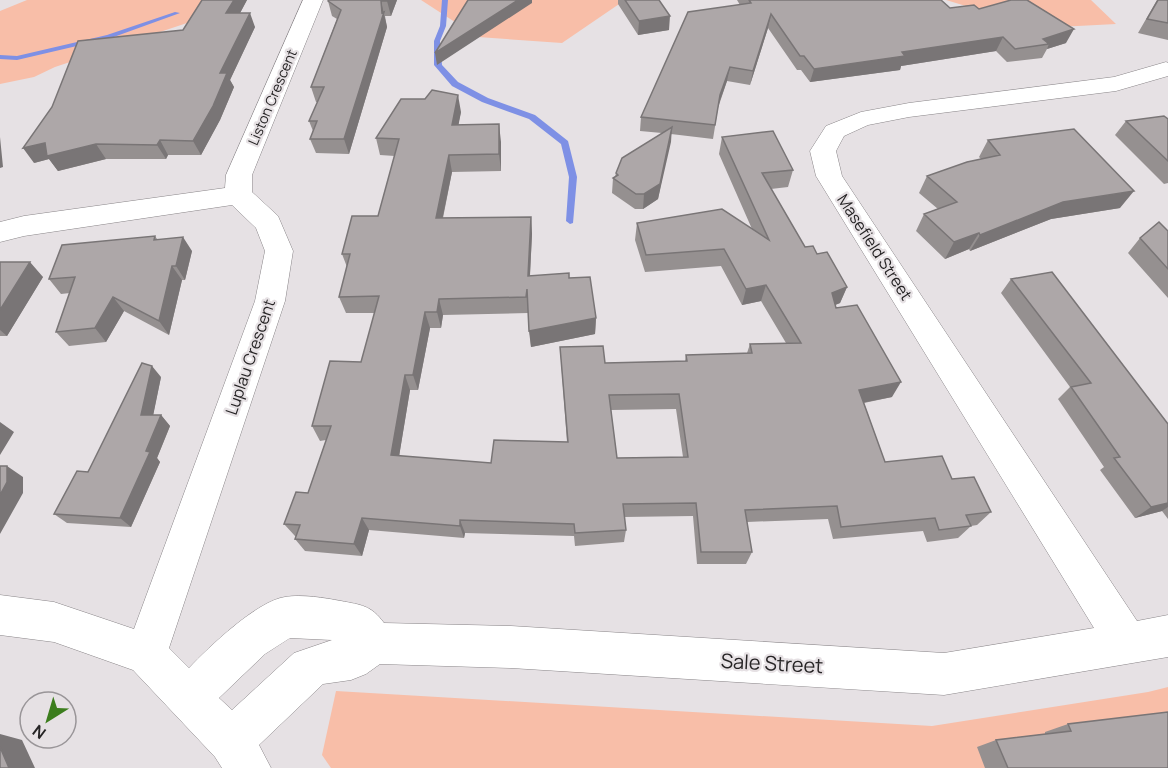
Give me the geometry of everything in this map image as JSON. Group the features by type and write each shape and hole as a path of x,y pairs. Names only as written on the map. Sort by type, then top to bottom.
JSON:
{"street":[{"name":"Liston Crescent","path":"238,195 239,175 313,0"},
{"name":"Masefield Street","path":"1128,644 829,176 823,151 835,131 861,119 909,110 1116,84 1166,69"},
{"path":"0,232 24,226 238,195"},
{"name":"Luplau Crescent","path":"146,654 270,301 279,251 268,223 238,195"},
{"path":"0,615 54,622 146,654 190,697 239,754 309,668 325,662 351,659 374,643 361,625 332,620 285,617 250,639 190,697"},
{"name":"Sale Street","path":"374,643 523,648 945,674 1168,636"}],"shaded area":[{"path":"27,0 206,0 211,15 55,67 34,77 0,84 0,11"},
{"path":"421,0 625,0 562,43 478,37"},
{"path":"946,0 1091,0 1116,24 1039,28"},
{"path":"1168,687 1168,768 331,768 322,755 336,691 932,726"}],"building":[{"path":"202,0 234,0 226,13 250,13 220,73 227,73 213,106 193,141 160,140 157,145 96,144 47,156 45,143 23,148 52,107 78,41 183,30"},
{"path":"329,0 388,0 381,1 382,13 384,12 344,139 310,139 317,121 309,121 324,87 311,87 341,10"},
{"path":"468,0 518,0 435,53"},
{"path":"625,0 659,0 670,16 639,21"},
{"path":"749,0 941,0 950,8 974,5 979,9 1011,0 1027,0 1074,29 1043,39 1049,44 1015,49 1003,37 902,52 905,56 814,69 804,56 800,56 771,14 753,71 730,67 720,95 715,125 641,117 688,12 751,3"},
{"path":"1158,0 1168,0 1168,23 1147,19"},
{"path":"432,90 458,95 452,125 499,124 499,154 449,155 436,218 531,217 528,276 569,273 569,278 590,277 596,318 529,331 527,289 526,297 439,299 437,312 425,312 413,375 405,375 391,455 491,463 494,440 568,442 560,347 603,346 605,363 687,361 686,355 752,353 750,344 801,343 766,285 746,289 724,249 646,255 637,223 722,209 769,240 722,137 773,131 793,170 762,173 805,247 813,246 817,254 827,252 847,287 832,293 836,308 857,305 901,382 859,390 885,462 942,456 952,479 974,477 991,512 966,515 971,526 939,530 935,518 841,527 837,506 745,510 752,552 701,552 696,503 623,504 626,530 575,533 574,524 460,520 460,526 362,518 354,544 295,539 300,525 284,524 296,492 308,493 331,426 312,426 330,361 361,362 379,296 339,297 350,254 342,254 352,216 378,216 399,139 376,138 401,99 425,99","holes":["679,394 688,457 617,458 609,395"]},
{"path":"1164,116 1168,119 1168,161 1126,121"},
{"path":"672,127 660,184 644,194 636,194 613,178 618,175 616,173 622,158"},
{"path":"1074,129 1134,191 1063,202 980,235 979,233 954,242 924,214 957,202 927,176 967,162 1000,155 988,140"},
{"path":"1159,222 1168,231 1168,269 1140,238"},
{"path":"155,236 154,240 183,237 176,266 172,266 159,321 113,297 95,328 56,332 75,277 49,279 62,245"},
{"path":"0,262 30,262 0,310"},
{"path":"1052,272 1168,424 1168,503 1151,507 1114,458 1120,457 1071,387 1091,383 1011,279"},
{"path":"142,363 152,366 141,415 161,415 146,451 150,452 120,518 54,514 77,471 88,472"},
{"path":"0,466 7,466 7,482 0,495"},
{"path":"1168,712 1168,768 1008,768 996,740 1071,731 1068,724"},
{"path":"0,747 9,768 0,768"}],"waterway":[{"path":"445,0 443,26 437,41 438,65 455,84 485,100 532,117 565,143 573,177 570,221"},
{"path":"0,57 17,58 109,37 177,13"}]}
